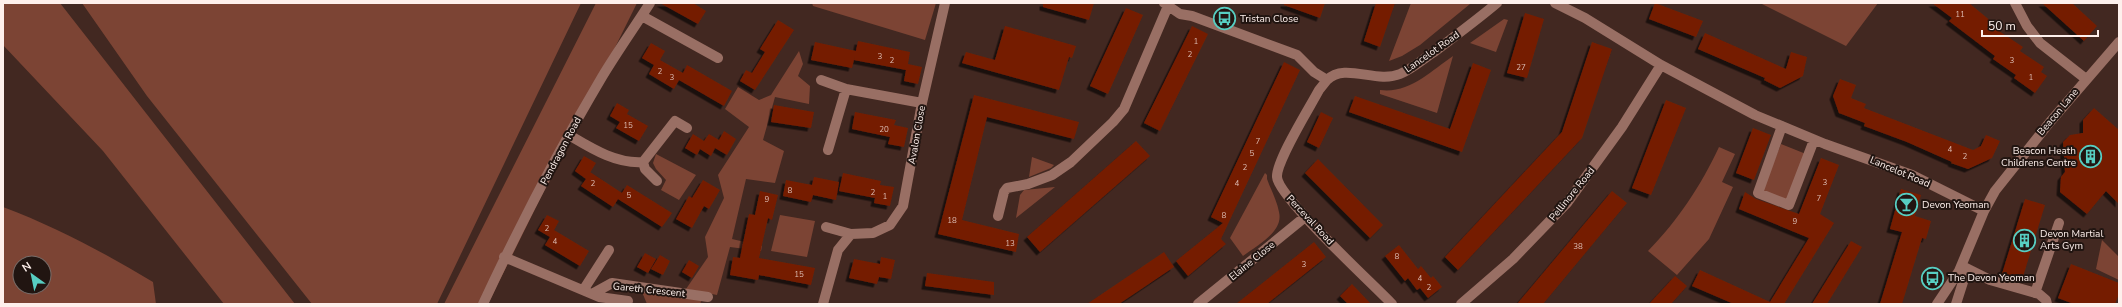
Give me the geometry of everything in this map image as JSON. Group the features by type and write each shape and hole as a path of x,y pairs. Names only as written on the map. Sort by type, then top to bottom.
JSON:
{"street":[{"name":"Pendragon Road","path":"483,304 504,257 569,135 603,76 650,3"},
{"name":"Avalon Close","path":"826,227 851,234 874,234 890,225 902,206 922,103 945,3"},
{"name":"Lancelot Road","path":"1326,80 1331,76 1347,72 1380,78 1401,74 1446,43 1497,3"},
{"name":"Lancelot Road","path":"1555,3 1586,18 1661,65 1755,115 1814,140 1912,175 1984,210"},
{"path":"2015,3 2027,26 2040,43 2086,79"},
{"path":"998,216 1004,192 1007,188 1034,182 1052,175 1093,142 1120,114 1166,5 1180,14 1192,16 1297,55 1314,72 1326,80"},
{"path":"642,16 718,58"},
{"name":"Beacon Lane","path":"1937,304 1960,269 1984,210 2010,172 2086,79 2119,42"},
{"name":"Pellinore Road","path":"1461,304 1513,259 1567,203 1614,139 1661,65"},
{"path":"821,80 846,89 922,103"},
{"name":"Perceval Road","path":"1326,80 1318,90 1281,160 1277,176 1281,189 1305,217 1392,304"},
{"path":"828,150 846,89"},
{"path":"643,162 674,120 687,128"},
{"path":"1782,126 1758,192 1789,205 1814,140"},
{"path":"569,135 590,148 621,160 643,162"},
{"path":"643,162 645,170 657,181"},
{"name":"Elaine Close","path":"1198,304 1305,217"},
{"path":"2035,293 2059,223"},
{"path":"823,304 838,250 851,234"},
{"path":"588,291 609,250"},
{"name":"Gareth Crescent","path":"504,257 588,291 599,297 628,302"},
{"path":"1960,269 1990,280 2040,294 2046,300 2046,304"},
{"name":"Beacon Lane","path":"1956,304 1964,279 1960,269"},
{"name":"Gareth Crescent","path":"588,291 612,284 708,296"}],"shaded area":[{"path":"3,3 60,3 295,304 224,304 103,151 3,45"},
{"path":"82,3 581,3 437,304 312,304 147,96"},
{"path":"596,3 637,3 488,304 444,304"},
{"path":"812,3 936,3 925,40 813,6"},
{"path":"1411,3 1470,4 1420,45 1402,56 1389,61"},
{"path":"1760,3 1878,3 1846,46"},
{"path":"1504,19 1508,20 1496,52 1470,43"},
{"path":"799,51 803,64 798,76 810,86 809,104 775,97 763,140 784,151 775,183 746,179 732,239 762,246 761,251 730,247 717,295 686,289 708,257 705,237 724,198 718,175 749,127 725,109 738,87 759,100 771,95"},
{"path":"1453,56 1437,113 1380,94 1380,90 1391,90 1410,85"},
{"path":"1781,144 1806,154 1787,201 1762,191"},
{"path":"1719,147 1735,154 1722,182 1733,187 1709,239 1677,275 1648,251 1670,227 1688,202"},
{"path":"656,154 696,175 679,200 661,190 666,180 656,169 653,163"},
{"path":"1032,157 1054,165 1051,168 1029,177"},
{"path":"1265,173 1277,204 1279,219 1277,226 1268,238 1243,256 1230,238"},
{"path":"1055,187 1016,218 1020,195 1024,190"},
{"path":"3,207 80,241 153,282 156,304 3,304"},
{"path":"780,215 815,221 807,257 771,251"},
{"path":"2102,240 2119,257 2119,280 2096,269"},
{"path":"642,292 702,299 700,304 647,304"}],"building":[{"path":"660,3 693,3 706,11 698,24"},
{"path":"1043,3 1094,3 1089,20 1043,7"},
{"path":"1284,3 1325,3 1320,18 1284,5"},
{"path":"1376,3 1395,3 1380,47 1364,41"},
{"path":"1655,3 1703,21 1696,37 1649,19"},
{"path":"1932,3 1969,3 1998,27 1996,29 2023,47 2020,51 2044,67 2041,72 2047,76 2035,93 2014,78 2016,75 1993,59 1995,56 1949,21 1952,18"},
{"path":"2042,3 2072,3 2097,26 2084,41"},
{"path":"1126,8 1143,15 1108,94 1090,86"},
{"path":"1525,13 1544,19 1527,78 1507,73"},
{"path":"778,20 794,30 755,90 740,81 746,70 752,73 765,52 760,49"},
{"path":"1005,26 1076,46 1072,58 1069,57 1059,90 962,63 966,52 995,60"},
{"path":"1192,26 1208,34 1160,131 1144,123"},
{"path":"1705,33 1786,69 1791,52 1807,57 1803,76 1780,88 1764,80 1765,78 1698,49"},
{"path":"858,41 910,52 908,64 922,67 918,84 904,81 906,70 854,60"},
{"path":"815,42 856,51 852,68 811,60"},
{"path":"1592,42 1612,49 1582,138 1458,270 1445,257 1562,132"},
{"path":"651,43 665,51 660,60 683,73 687,65 732,91 724,106 679,80 674,89 649,74 654,65 642,58"},
{"path":"1284,62 1300,70 1221,239 1226,244 1188,276 1176,261 1223,223 1211,217"},
{"path":"1473,63 1491,70 1462,152 1349,112 1355,96 1450,129"},
{"path":"1840,79 1856,85 1851,98 1866,104 1864,108 1973,150 1981,146 1986,135 2000,141 1992,158 1968,169 1951,163 1952,162 1907,142 1864,126 1865,123 1839,113 1833,96"},
{"path":"974,95 1079,122 1074,139 987,117 962,220 1019,234 1016,252 938,234"},
{"path":"1666,100 1686,108 1651,195 1632,188"},
{"path":"617,103 629,110 627,114 648,126 639,141 616,128 620,122 610,116"},
{"path":"774,105 814,112 811,128 771,122"},
{"name":"Beacon Heath Childrens Centre","path":"2094,108 2119,130 2119,204 2106,191 2087,214 2060,192 2061,177 2065,172 2063,142 2070,135 2083,133 2083,120"},
{"path":"855,112 896,120 894,125 908,128 904,147 888,144 890,137 852,129"},
{"path":"1321,112 1333,118 1319,148 1307,142"},
{"path":"1753,128 1771,135 1754,180 1736,173"},
{"path":"724,131 736,139 727,155 715,148 711,156 700,149 697,155 685,148 693,134 704,141 709,134 719,140"},
{"path":"1136,141 1150,156 1040,252 1027,237"},
{"path":"584,156 596,163 590,172 622,193 627,185 672,213 662,227 618,199 613,207 581,186 586,179 575,171"},
{"path":"1821,158 1839,165 1820,214 1834,223 1784,304 1734,304 1692,286 1700,270 1770,302 1809,238 1739,209 1745,192 1756,199 1799,214"},
{"path":"1318,159 1383,225 1370,238 1305,173"},
{"path":"843,173 881,181 880,185 894,187 890,206 874,203 875,198 839,191"},
{"path":"814,177 839,182 836,200 813,195 811,202 783,196 786,180 812,185"},
{"path":"703,180 720,190 709,209 704,206 692,228 676,219 689,196 692,198"},
{"path":"1901,189 1921,195 1915,216 1931,221 1926,239 1922,238 1902,304 1880,304 1902,232 1890,229"},
{"path":"760,191 778,195 772,220 768,218 759,258 815,268 811,285 759,275 758,280 730,275 733,257 740,258 749,214 755,215"},
{"path":"1612,191 1627,203 1543,304 1517,304"},
{"name":"Devon Martial Arts Gym","path":"2025,199 2045,205 2022,280 2002,274"},
{"path":"547,215 559,221 554,230 589,251 580,266 545,245 550,237 538,230"},
{"path":"1851,241 1862,247 1827,304 1812,304"},
{"path":"1314,242 1326,257 1267,304 1236,304"},
{"path":"1399,245 1418,269 1421,266 1431,278 1433,276 1442,287 1428,298 1420,288 1417,290 1408,278 1405,281 1385,256"},
{"path":"1164,252 1174,267 1119,304 1087,304"},
{"path":"645,253 656,259 648,273 637,267"},
{"path":"660,255 670,261 663,275 651,269"},
{"path":"881,257 895,260 891,279 879,277 877,284 849,278 854,259 880,264"},
{"path":"689,260 699,266 692,278 682,272"},
{"path":"2071,264 2119,283 2119,294 2115,304 2074,304 2058,298"},
{"path":"927,273 994,282 994,295 925,286"},
{"path":"1675,276 1687,286 1671,304 1649,304"},
{"path":"1352,284 1371,304 1348,304 1340,296"}],"place":[{"name":"Tristan Close","path":"1224,19"},
{"name":"Beacon Heath Childrens Centre","path":"2091,157"},
{"name":"Devon Yeoman","path":"1907,205"},
{"name":"Devon Martial Arts Gym","path":"2024,240"},
{"name":"The Devon Yeoman","path":"1932,278"}]}
